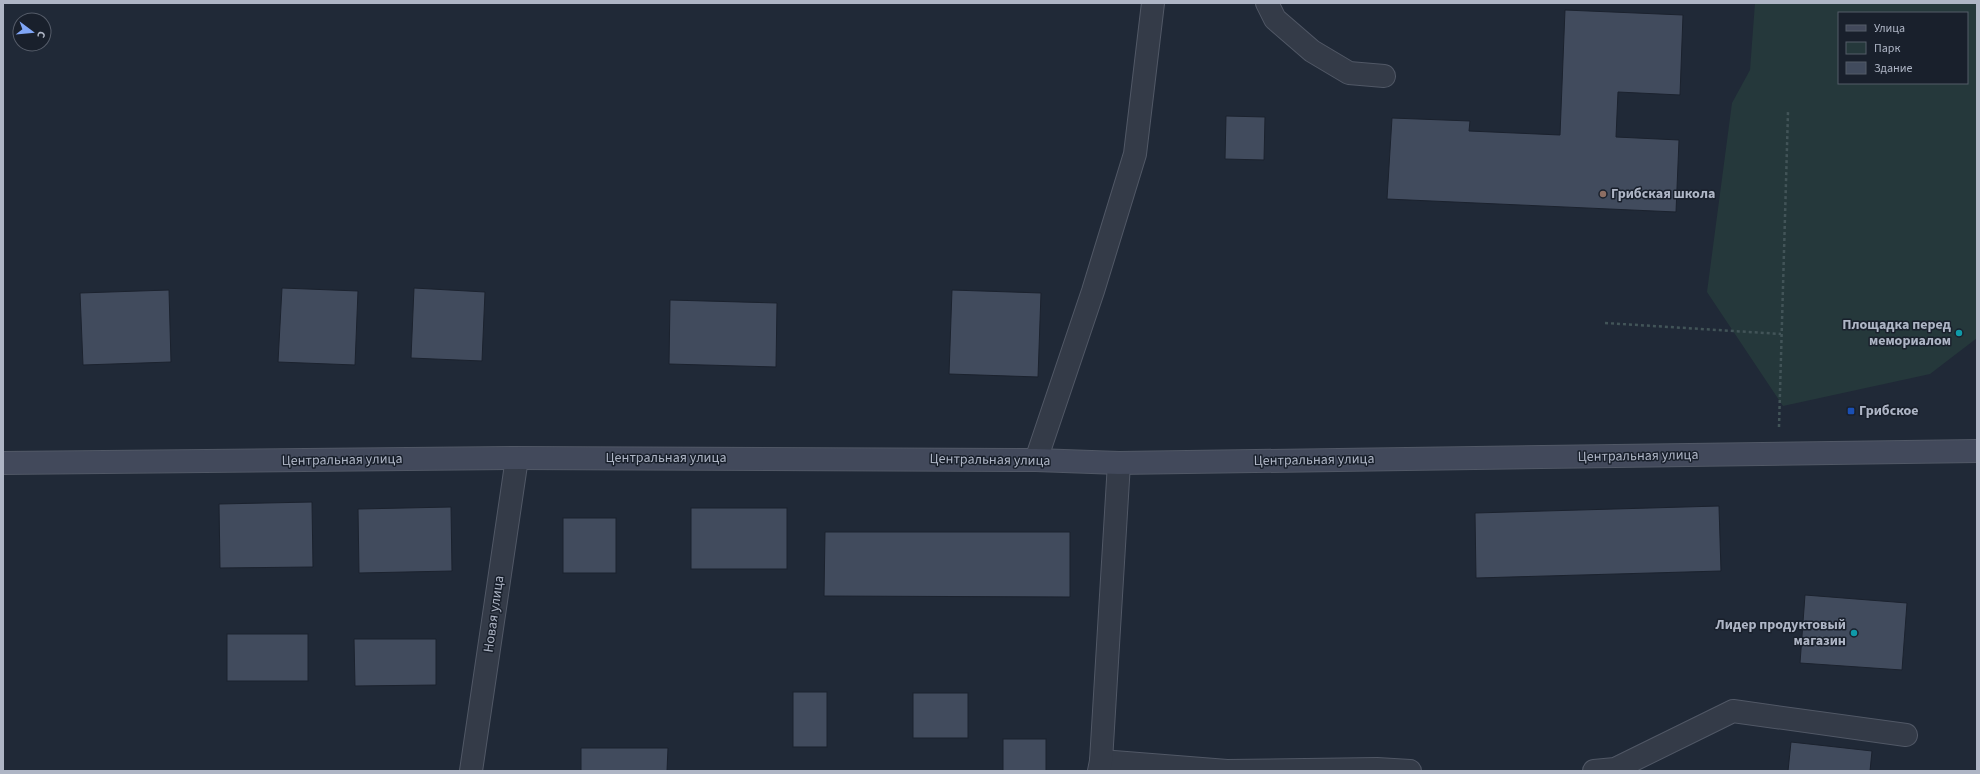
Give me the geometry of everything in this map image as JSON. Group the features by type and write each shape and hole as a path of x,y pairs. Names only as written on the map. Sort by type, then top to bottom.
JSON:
{"street":[{"path":"1036,460 1093,291 1135,154 1153,3"},
{"path":"1267,3 1274,19 1312,51 1349,73 1384,76"},
{"name":"Центральная улица","path":"3,463 517,458 1036,460 1119,463 1977,451"},
{"name":"Новая улица","path":"471,771 517,458"},
{"path":"1119,463 1100,766 1227,771 1378,769 1410,771"},
{"path":"1594,771 1615,769 1734,711 1906,735"}],"path":[{"path":"1778,454 1788,112"},
{"path":"1605,323 1782,334"}],"green space":[{"path":"1755,3 1977,3 1977,338 1930,374 1783,406 1707,292 1732,103 1750,70"}],"building":[{"path":"1565,10 1683,15 1680,95 1618,92 1616,137 1679,140 1676,212 1387,199 1392,118 1470,121 1469,131 1560,135"},
{"path":"1226,116 1265,117 1264,160 1225,159"},
{"path":"282,288 358,291 355,365 278,362"},
{"path":"414,288 485,292 482,361 411,358"},
{"path":"169,290 171,362 83,365 80,293"},
{"path":"952,290 1041,293 1038,377 949,374"},
{"path":"670,300 777,303 776,367 669,364"},
{"path":"312,502 313,567 220,568 219,504"},
{"path":"1719,506 1721,571 1476,578 1475,513"},
{"path":"451,507 452,571 359,573 358,509"},
{"path":"691,508 787,508 787,569 691,569"},
{"path":"563,518 616,518 616,573 563,573"},
{"path":"825,532 1070,532 1070,597 824,596"},
{"name":"Лидер продуктовый магазин","path":"1805,595 1907,603 1902,670 1800,663"},
{"path":"227,634 308,634 308,681 227,681"},
{"path":"354,639 436,639 436,685 355,686"},
{"path":"793,692 827,692 827,747 793,747"},
{"path":"913,693 968,693 968,738 913,738"},
{"path":"1003,739 1046,739 1046,771 1003,771"},
{"path":"1791,742 1872,751 1870,771 1788,771"},
{"path":"581,748 668,748 667,771 581,771"}],"place":[{"name":"Грибская школа","path":"1603,194"},
{"name":"Площадка перед мемориалом","path":"1959,333"},
{"name":"Грибское","path":"1851,411"},
{"name":"Лидер продуктовый магазин","path":"1854,633"}]}
